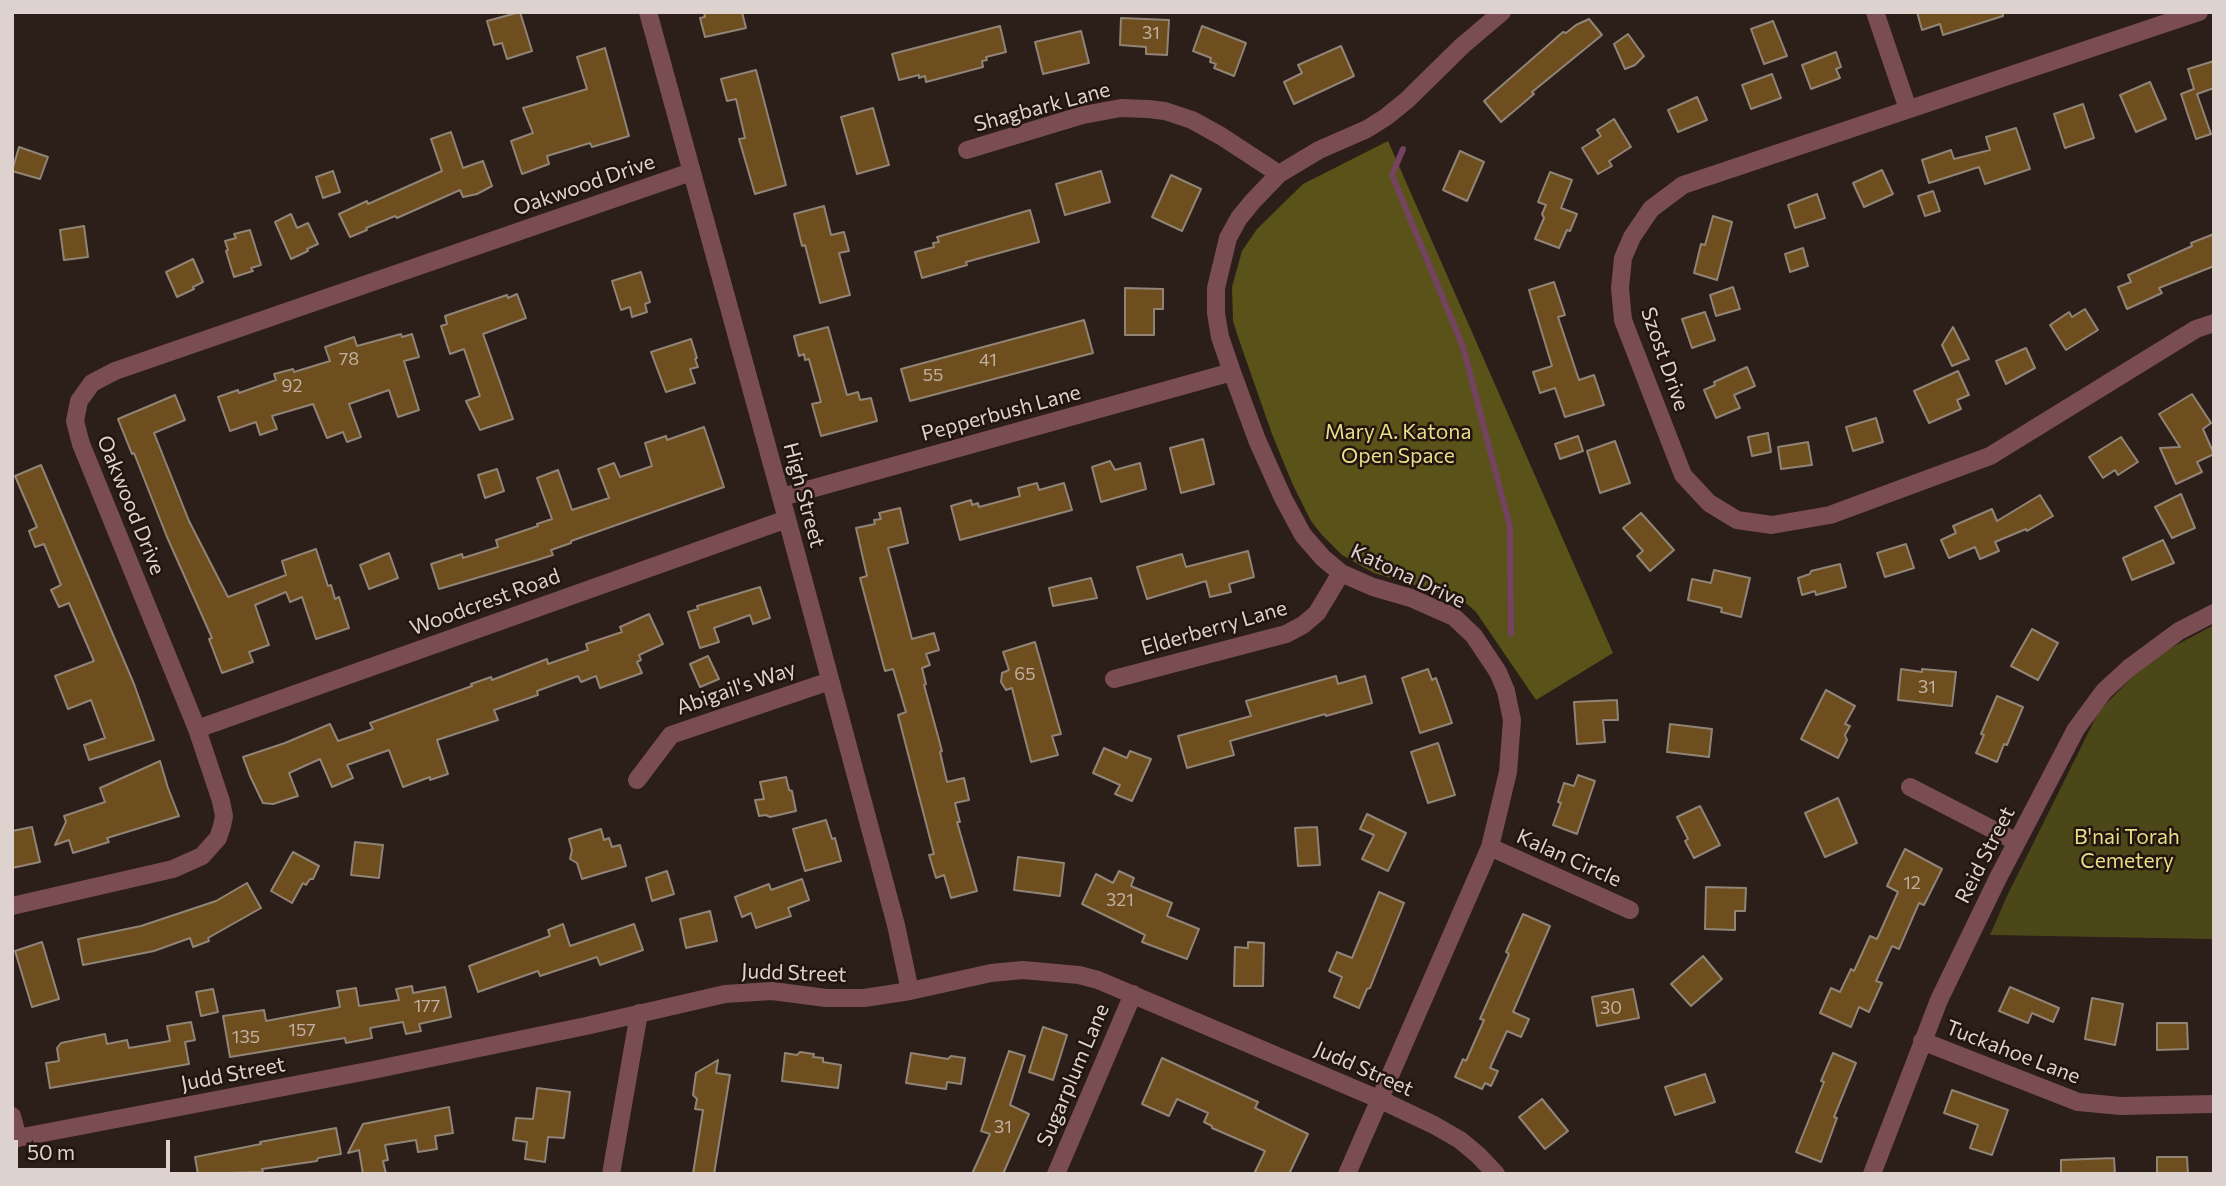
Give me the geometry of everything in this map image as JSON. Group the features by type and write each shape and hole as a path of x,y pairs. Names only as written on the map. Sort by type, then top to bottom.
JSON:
{"street":[{"name":"High Street","path":"648,12 788,519 896,925 910,991"},
{"name":"Katona Drive","path":"1347,1174 1490,847 1508,772 1512,748 1512,720 1506,691 1498,672 1474,636 1454,617 1411,598 1373,587 1341,573 1323,558 1303,535 1257,440 1232,372 1220,337 1216,288 1228,238 1239,218 1279,174 1319,150 1357,134 1386,117 1502,12"},
{"path":"1875,12 1908,109"},
{"name":"Szost Drive","path":"2199,12 1683,185 1651,209 1632,237 1623,258 1620,288 1623,320 1683,475 1709,503 1737,520 1772,525 1830,515 1990,456 2196,329 2214,323"},
{"name":"Shagbark Lane","path":"967,150 1083,116 1121,108 1148,109 1165,111 1192,120 1279,174"},
{"name":"Oakwood Drive","path":"12,906 173,869 202,856 211,847 218,838 224,816 197,729 81,444 75,421 79,401 92,383 115,371 691,172"},
{"name":"Pepperbush Lane","path":"782,497 1232,372"},
{"name":"Woodcrest Road","path":"197,729 788,519"},
{"name":"Elderberry Lane","path":"1114,679 1286,634 1317,613 1341,573"},
{"name":"Reid Street","path":"1872,1174 1922,1041 1952,973 2076,729 2104,691 2129,668 2171,637 2214,613"},
{"name":"Abigail's Way","path":"637,780 671,735 830,681"},
{"path":"1910,788 2017,842"},
{"name":"Kalan Circle","path":"1490,847 1630,909"},
{"name":"Judd Street","path":"15,1139 373,1070 725,994 772,991 845,999 910,991 991,973 1023,970 1079,975 1133,994 1381,1100 1460,1140 1496,1174"},
{"name":"Sugarplum Lane","path":"1056,1174 1133,994"},
{"path":"611,1174 639,1013"},
{"name":"Tuckahoe Lane","path":"1922,1041 2078,1102 2121,1106 2214,1104"},
{"path":"12,1116 15,1139"}],"green space":[{"name":"Mary A. Katona Open Space","path":"1388,141 1613,653 1536,700 1476,612 1467,604 1451,596 1374,573 1342,555 1322,535 1311,521 1293,485 1272,434 1233,321 1232,287 1242,251 1257,229 1303,184"},
{"name":"B'nai Torah Cemetery","path":"2214,625 2214,939 1990,935 2099,711 2150,659"}],"building":[{"path":"520,12 532,51 507,59 502,43 494,45 487,21"},
{"path":"704,12 742,12 746,28 705,37 700,18 705,17"},
{"path":"1917,12 2003,12 2003,16 1943,35 1940,24 1922,30"},
{"path":"1121,18 1169,20 1167,55 1146,54 1146,47 1120,45"},
{"path":"1589,19 1602,35 1532,92 1534,94 1501,122 1484,101 1563,32 1566,33"},
{"path":"1773,21 1787,56 1764,64 1751,29"},
{"path":"1000,26 1006,52 986,57 987,60 982,61 983,67 926,82 925,76 919,78 919,75 899,80 892,54"},
{"path":"1202,26 1246,43 1234,76 1214,68 1216,64 1210,62 1211,58 1193,51"},
{"path":"1081,31 1089,63 1043,74 1035,42"},
{"path":"1628,34 1644,56 1635,65 1625,69 1614,44"},
{"path":"1341,46 1354,76 1294,104 1284,82 1302,73 1298,65"},
{"path":"605,48 629,136 592,147 590,143 547,156 549,164 522,174 511,141 533,133 523,108 587,89 577,57"},
{"path":"1836,52 1841,67 1836,69 1840,78 1811,89 1802,65"},
{"path":"2214,61 2214,88 2197,94 2211,134 2196,139 2181,94 2194,89 2188,69"},
{"path":"756,70 786,185 755,194 739,139 745,138 736,99 727,101 721,79"},
{"path":"1772,74 1781,98 1751,109 1742,85"},
{"path":"2150,82 2166,119 2136,132 2120,95"},
{"path":"1697,97 1707,120 1678,132 1668,110"},
{"path":"2083,104 2094,138 2065,148 2054,114"},
{"path":"873,108 889,165 857,174 841,117"},
{"path":"1614,119 1631,147 1609,161 1612,166 1598,174 1582,148 1601,136 1597,130"},
{"path":"2016,128 2030,169 1985,184 1979,167 1929,183 1922,160 1951,150 1954,159 1990,150 1986,137"},
{"path":"451,132 463,168 483,161 492,186 477,194 463,197 460,190 350,237 339,214 442,171 431,139"},
{"path":"19,147 48,157 40,179 12,171"},
{"path":"1460,151 1484,162 1467,201 1443,190"},
{"path":"1882,170 1893,194 1864,207 1853,183"},
{"path":"333,171 340,192 323,198 316,177"},
{"path":"1101,171 1110,202 1065,215 1056,184"},
{"path":"1550,172 1572,180 1561,208 1577,214 1559,248 1535,239 1546,205 1538,202"},
{"path":"1171,175 1201,189 1182,231 1152,217"},
{"path":"1933,191 1940,211 1925,216 1918,196"},
{"path":"1817,194 1825,218 1795,228 1788,205"},
{"path":"824,206 831,235 844,232 849,251 839,253 850,295 820,303 794,214"},
{"path":"1030,210 1039,242 966,262 967,265 922,278 915,252 934,247 933,243 939,242 937,237"},
{"path":"291,214 297,228 308,223 318,244 291,259 275,222"},
{"path":"1713,216 1732,222 1717,280 1694,273 1701,244 1705,245"},
{"path":"84,226 88,257 64,260 60,230"},
{"path":"250,230 261,265 251,268 253,271 234,277 225,241 236,238 234,234"},
{"path":"2214,234 2214,266 2159,288 2162,293 2127,309 2118,287 2131,282 2128,275"},
{"path":"1803,248 1808,266 1790,272 1785,254"},
{"path":"193,259 203,282 177,297 166,272"},
{"path":"641,272 650,302 645,304 647,312 632,317 630,307 621,310 612,281"},
{"path":"1554,282 1565,315 1558,317 1579,380 1594,375 1604,405 1565,417 1555,388 1540,393 1533,372 1552,366 1529,290"},
{"path":"1733,287 1740,309 1716,316 1710,295"},
{"path":"1125,288 1163,289 1163,309 1154,309 1154,335 1125,335"},
{"path":"517,294 526,318 483,334 513,419 480,430 466,401 480,396 464,349 450,354 441,326 447,324 445,316"},
{"path":"2085,309 2098,330 2066,350 2050,325 2069,312 2072,317"},
{"path":"1705,312 1715,340 1692,348 1682,319"},
{"path":"1084,320 1093,353 910,401 901,369"},
{"path":"828,327 847,395 858,392 860,400 871,398 877,421 821,436 812,404 821,402 809,359 805,360 804,354 799,356 794,336"},
{"path":"1953,327 1969,359 1952,366 1942,345"},
{"path":"401,334 402,337 412,334 419,357 404,361 419,410 398,417 389,390 349,404 361,437 347,442 343,432 327,438 313,404 272,416 277,429 260,435 256,422 230,431 218,397 276,380 274,374 293,369 294,372 330,361 325,347 354,337 357,346"},
{"path":"691,339 698,367 690,369 695,383 666,392 651,352"},
{"path":"2026,348 2035,368 2006,384 1996,361"},
{"path":"1747,367 1755,386 1734,395 1740,408 1716,418 1704,390 1715,385 1714,382"},
{"path":"1958,371 1969,395 1957,400 1961,409 1929,423 1914,391"},
{"path":"2192,394 2211,423 2203,429 2214,454 2197,462 2202,472 2176,484 2160,448 2180,447 2159,414"},
{"path":"175,395 185,420 154,433 189,521 228,597 286,575 282,561 316,549 328,586 331,585 335,599 339,597 349,628 316,639 302,597 290,602 286,592 255,605 269,645 249,652 253,662 222,673 209,639 212,638 118,419"},
{"path":"1876,418 1883,442 1853,451 1846,427"},
{"path":"704,427 724,487 571,541 551,550 553,555 439,589 431,564 498,547 496,540 552,519 537,478 558,470 572,510 609,498 598,469 614,463 620,477 652,466 645,443 666,436 667,440"},
{"path":"1768,433 1771,452 1752,456 1748,437"},
{"path":"1578,436 1583,451 1560,459 1555,444"},
{"path":"2121,437 2138,462 2118,475 2115,470 2103,478 2089,457"},
{"path":"1203,439 1214,484 1181,493 1170,448"},
{"path":"1615,441 1630,483 1600,493 1587,451"},
{"path":"1808,442 1812,465 1781,469 1778,447"},
{"path":"1110,461 1115,470 1140,463 1146,489 1101,502 1092,467"},
{"path":"41,465 134,684 154,740 89,760 84,745 105,738 91,700 68,709 55,676 94,661 69,603 59,607 51,590 61,585 44,544 35,547 29,531 37,527 15,476"},
{"path":"497,469 504,491 485,498 478,475"},
{"path":"1037,483 1039,490 1064,483 1072,510 960,540 951,506 971,500 972,505 978,503 979,507 1020,496 1018,488"},
{"path":"2181,494 2195,528 2172,538 2155,507"},
{"path":"2040,495 2053,516 2027,531 2026,529 1995,542 1999,551 1980,559 1975,547 1949,558 1941,540 1956,533 1953,526 1992,509 1997,521"},
{"path":"900,508 908,543 888,548 912,639 934,633 939,650 926,654 930,665 922,668 926,684 924,685 942,751 940,752 947,782 964,778 969,800 955,803 960,822 957,822 977,891 951,898 944,875 936,878 929,855 934,854 898,715 906,712 893,669 885,671 860,578 867,576 856,528 875,524 874,520 881,519 879,513"},
{"path":"1641,513 1674,550 1650,571 1637,556 1643,551 1623,528"},
{"path":"2163,540 2174,563 2132,580 2123,558"},
{"path":"1906,544 1914,568 1885,577 1877,553"},
{"path":"1248,551 1254,577 1229,584 1231,592 1210,597 1206,581 1147,599 1137,567 1182,554 1186,567"},
{"path":"389,553 398,578 369,589 360,565"},
{"path":"1840,564 1846,587 1816,595 1815,591 1802,595 1798,578 1810,574 1811,571"},
{"path":"1714,570 1750,578 1741,617 1721,612 1722,608 1688,600 1692,579 1711,583"},
{"path":"1091,578 1097,598 1053,606 1049,588"},
{"path":"760,587 770,618 753,624 750,615 714,628 719,642 700,648 688,612 698,609 697,606"},
{"path":"649,614 663,644 639,655 641,660 637,662 642,673 600,688 596,676 581,682 578,676 537,691 538,695 494,710 498,720 437,740 448,774 430,780 430,777 403,787 389,750 347,765 353,778 332,787 320,759 289,773 298,796 273,804 263,803 250,776 243,757 330,724 338,741 373,729 370,723 472,686 471,684 491,677 492,680 547,659 548,664 588,650 586,644 622,632 620,627"},
{"path":"2032,629 2058,643 2038,680 2011,666"},
{"path":"1035,642 1061,734 1052,736 1058,755 1031,762 1012,688 1006,690 1001,682 1002,673 1009,670 1003,652"},
{"path":"708,656 719,679 700,687 690,664"},
{"path":"1428,669 1432,680 1436,678 1452,723 1420,733 1402,678"},
{"path":"1901,669 1956,672 1952,706 1898,700"},
{"path":"1336,676 1338,684 1365,676 1372,703 1230,741 1234,755 1187,768 1178,736 1251,716 1246,701"},
{"path":"1826,690 1855,706 1845,724 1850,726 1845,735 1847,740 1838,758 1801,739"},
{"path":"1997,696 2023,707 1997,762 1976,753"},
{"path":"1617,700 1618,720 1603,720 1605,742 1577,744 1574,702"},
{"path":"1670,724 1712,729 1709,757 1667,752"},
{"path":"1438,743 1455,795 1428,803 1411,752"},
{"path":"1104,748 1127,758 1130,751 1151,759 1132,801 1115,794 1120,785 1093,773"},
{"path":"160,761 179,816 107,838 109,842 73,853 69,840 55,845 66,822 64,816 105,802 100,788"},
{"path":"1578,775 1595,781 1577,834 1553,825 1561,803 1558,802 1564,783 1574,786"},
{"path":"786,777 796,811 770,817 759,816 755,800 764,799 760,782"},
{"path":"1838,798 1857,843 1825,857 1805,813"},
{"path":"1700,806 1720,845 1694,858 1677,817"},
{"path":"1367,814 1406,833 1388,871 1362,859 1374,835 1360,829"},
{"path":"826,820 832,839 835,838 841,861 805,871 793,829"},
{"path":"32,827 40,862 12,868 12,831"},
{"path":"1317,827 1320,865 1298,866 1295,828"},
{"path":"601,829 604,840 609,838 612,847 620,845 626,866 582,879 577,863 570,859 572,850 569,839"},
{"path":"355,842 383,845 379,878 351,875"},
{"path":"1905,849 1942,869 1924,905 1919,903 1899,949 1892,946 1876,981 1882,983 1869,1012 1859,1007 1851,1027 1820,1013 1831,988 1840,992 1851,969 1854,971 1870,936 1877,939 1898,892 1887,886"},
{"path":"293,852 319,866 313,879 306,885 303,883 292,903 271,891"},
{"path":"1018,857 1064,863 1060,896 1014,890"},
{"path":"667,871 674,894 652,901 646,878"},
{"path":"1119,871 1134,878 1131,886 1172,903 1167,916 1199,929 1187,959 1142,942 1145,935 1082,904 1096,874 1113,883"},
{"path":"802,879 809,900 788,908 791,916 756,928 751,913 742,917 735,897 769,884 771,890"},
{"path":"247,883 261,908 208,938 209,941 193,947 190,938 154,951 83,965 78,939 141,926 216,901"},
{"path":"1706,887 1746,888 1745,911 1735,911 1735,930 1705,929"},
{"path":"1379,892 1404,903 1370,988 1367,989 1359,1008 1334,997 1342,977 1329,971 1337,952 1352,958"},
{"path":"710,911 717,941 686,948 680,919"},
{"path":"1523,914 1550,926 1513,1012 1529,1019 1521,1037 1507,1031 1490,1068 1498,1071 1491,1086 1485,1083 1482,1089 1455,1077 1463,1059 1466,1061 1484,1020 1480,1019 1509,954 1506,952"},
{"path":"563,924 570,946 634,924 643,950 600,965 597,957 540,976 538,971 478,992 469,966 550,936 548,930"},
{"path":"42,942 59,999 32,1007 15,951"},
{"path":"1248,942 1264,943 1263,986 1234,986 1235,947 1248,948"},
{"path":"1703,956 1722,979 1691,1006 1671,984"},
{"path":"412,986 413,993 445,987 451,1017 419,1024 421,1031 406,1034 403,1022 370,1028 372,1038 346,1043 345,1038 230,1057 223,1016 264,1010 266,1021 340,1007 337,991 356,988 359,1006 399,1000 396,989"},
{"path":"2010,987 2059,1008 2053,1022 2032,1013 2028,1023 1999,1011"},
{"path":"213,989 218,1012 201,1016 196,992"},
{"path":"1633,989 1639,1018 1597,1026 1592,997"},
{"path":"2092,998 2123,1004 2115,1045 2085,1039"},
{"path":"191,1022 195,1040 185,1042 189,1064 50,1088 46,1063 59,1061 57,1048 61,1043 105,1034 107,1044 127,1040 129,1048 170,1041 167,1026"},
{"path":"2157,1023 2187,1023 2188,1049 2157,1050"},
{"path":"1043,1027 1067,1035 1053,1080 1029,1072"},
{"path":"1009,1051 1025,1056 1010,1105 1029,1114 1003,1174 972,1174 990,1134 981,1131"},
{"path":"800,1052 814,1054 813,1057 823,1058 823,1062 841,1065 838,1088 782,1081 785,1053 797,1055"},
{"path":"911,1053 948,1059 951,1056 965,1058 961,1084 947,1082 946,1089 906,1083"},
{"path":"1833,1053 1856,1063 1834,1117 1837,1118 1821,1162 1796,1152"},
{"path":"1162,1058 1258,1102 1255,1108 1308,1134 1289,1174 1254,1174 1265,1151 1212,1128 1204,1122 1208,1113 1177,1099 1169,1116 1142,1104"},
{"path":"718,1060 716,1073 730,1075 714,1174 693,1174 703,1110 695,1109 697,1099 693,1095 696,1073"},
{"path":"1705,1074 1715,1102 1675,1115 1665,1087"},
{"path":"537,1088 570,1092 564,1138 548,1137 545,1162 525,1159 527,1142 513,1140 516,1118 533,1119"},
{"path":"1952,1090 2008,1110 1992,1155 1970,1148 1978,1125 1944,1113"},
{"path":"1542,1099 1568,1131 1545,1149 1519,1117"},
{"path":"449,1107 453,1133 435,1136 437,1149 418,1152 416,1140 385,1145 388,1160 383,1161 386,1174 363,1174 359,1150 348,1153 363,1124"},
{"path":"336,1128 341,1154 318,1158 317,1161 262,1169 263,1172 198,1174 195,1157"},
{"path":"2157,1157 2187,1157 2188,1174 2157,1174"},
{"path":"2114,1158 2115,1174 2061,1174 2061,1160"}],"waterway":[{"path":"1403,149 1392,175 1463,347 1510,527 1511,634"}]}
